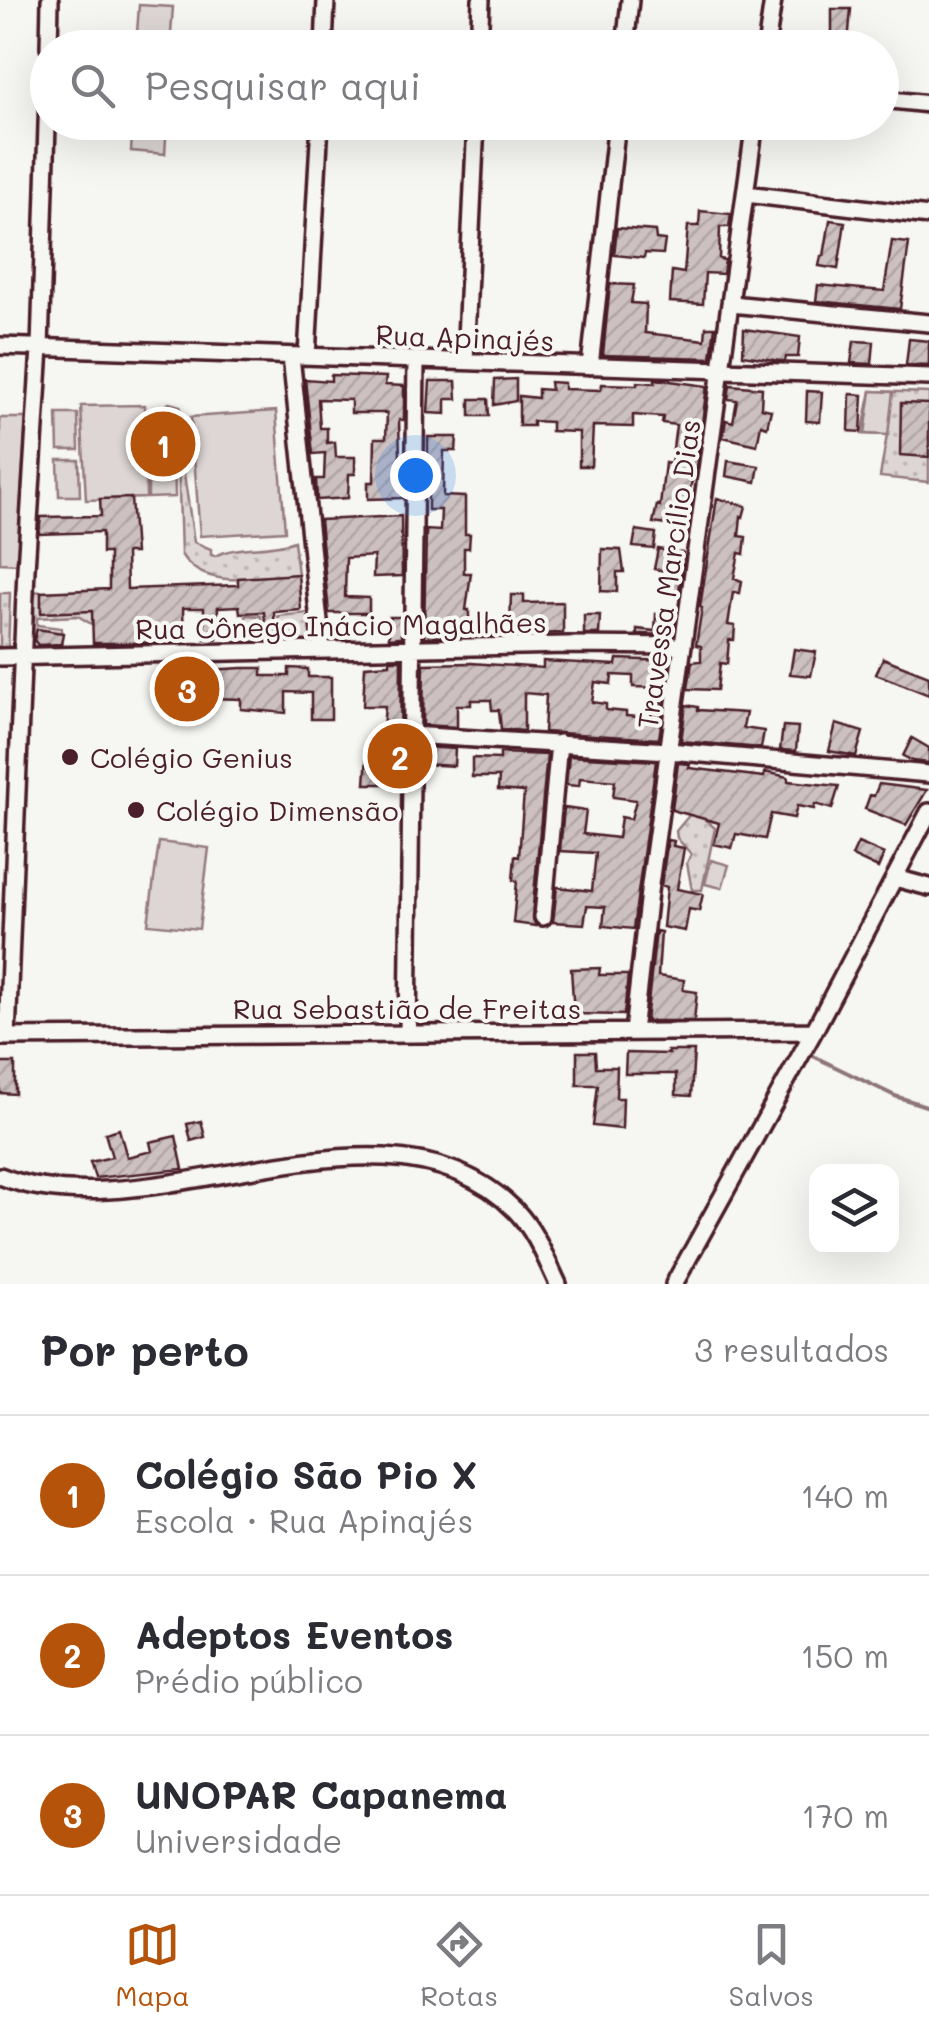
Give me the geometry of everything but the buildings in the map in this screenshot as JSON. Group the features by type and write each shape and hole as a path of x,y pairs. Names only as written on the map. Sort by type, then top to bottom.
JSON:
{"street":[{"path":"49,30 50,0"},
{"path":"325,30 326,0"},
{"path":"480,30 481,0"},
{"path":"627,30 630,0"},
{"path":"768,30 772,0"},
{"path":"899,100 929,104"},
{"path":"3,1037 40,348 47,140"},
{"path":"318,140 299,356 322,650"},
{"path":"466,361 475,140"},
{"path":"590,366 615,140"},
{"name":"Travessa Marcílio Dias","path":"633,1032 645,920 754,140"},
{"path":"746,194 929,216"},
{"path":"731,304 929,323"},
{"name":"Rua Apinajés","path":"0,346 929,377"},
{"path":"408,1034 416,360"},
{"name":"Rua Cônego Inácio Magalhães","path":"0,657 683,646"},
{"path":"410,735 669,751 929,774"},
{"path":"544,917 558,743"},
{"path":"674,1284 814,1032 929,812"},
{"path":"895,878 929,887"},
{"name":"Rua Sebastião de Freitas","path":"3,1037 814,1032"},
{"path":"0,1176 37,1188 100,1190 322,1159 396,1160 468,1176 492,1191 531,1230 558,1284"},
{"path":"539,1284 550,1268"}],"shaded area":[{"path":"139,5 173,7 171,30 137,30"},
{"path":"132,140 166,140 165,154 131,151"},
{"path":"871,391 929,393 929,482 880,477 887,435 862,434"},
{"path":"871,391 893,392 888,435 865,434"},
{"path":"169,403 180,406 183,418 184,474 194,542 211,549 215,556 294,541 298,574 218,578 191,566 181,554 178,458 161,421"},
{"path":"145,405 146,498 86,500 81,406"},
{"path":"276,411 285,531 200,536 191,417"},
{"path":"57,414 78,414 79,450 58,450"},
{"path":"0,418 26,418 17,564 0,563"},
{"path":"174,455 175,497 148,498 148,456"},
{"path":"58,460 79,460 80,496 59,496"},
{"path":"31,591 41,592 41,612 134,610 93,625 78,616 37,618 37,625 61,628 62,652 31,649"},
{"path":"0,593 10,593 8,653 0,653"},
{"path":"308,613 311,641 281,644 278,616"},
{"path":"246,615 261,616 263,643 247,644"},
{"path":"691,813 715,828 702,890 692,890 687,863 691,854 676,831"},
{"path":"159,842 209,848 199,929 148,924"},
{"path":"711,860 729,865 722,888 705,884"}],"waterway":[{"path":"809,1054 895,1096 929,1107"}],"place":[{"name":"Colégio São Pio X","path":"163,444"},
{"name":"UNOPAR Capanema","path":"187,689"},
{"name":"Adeptos Eventos","path":"400,756"},
{"name":"Colégio Genius","path":"70,757"},
{"name":"Colégio Dimensão","path":"136,810"}]}
